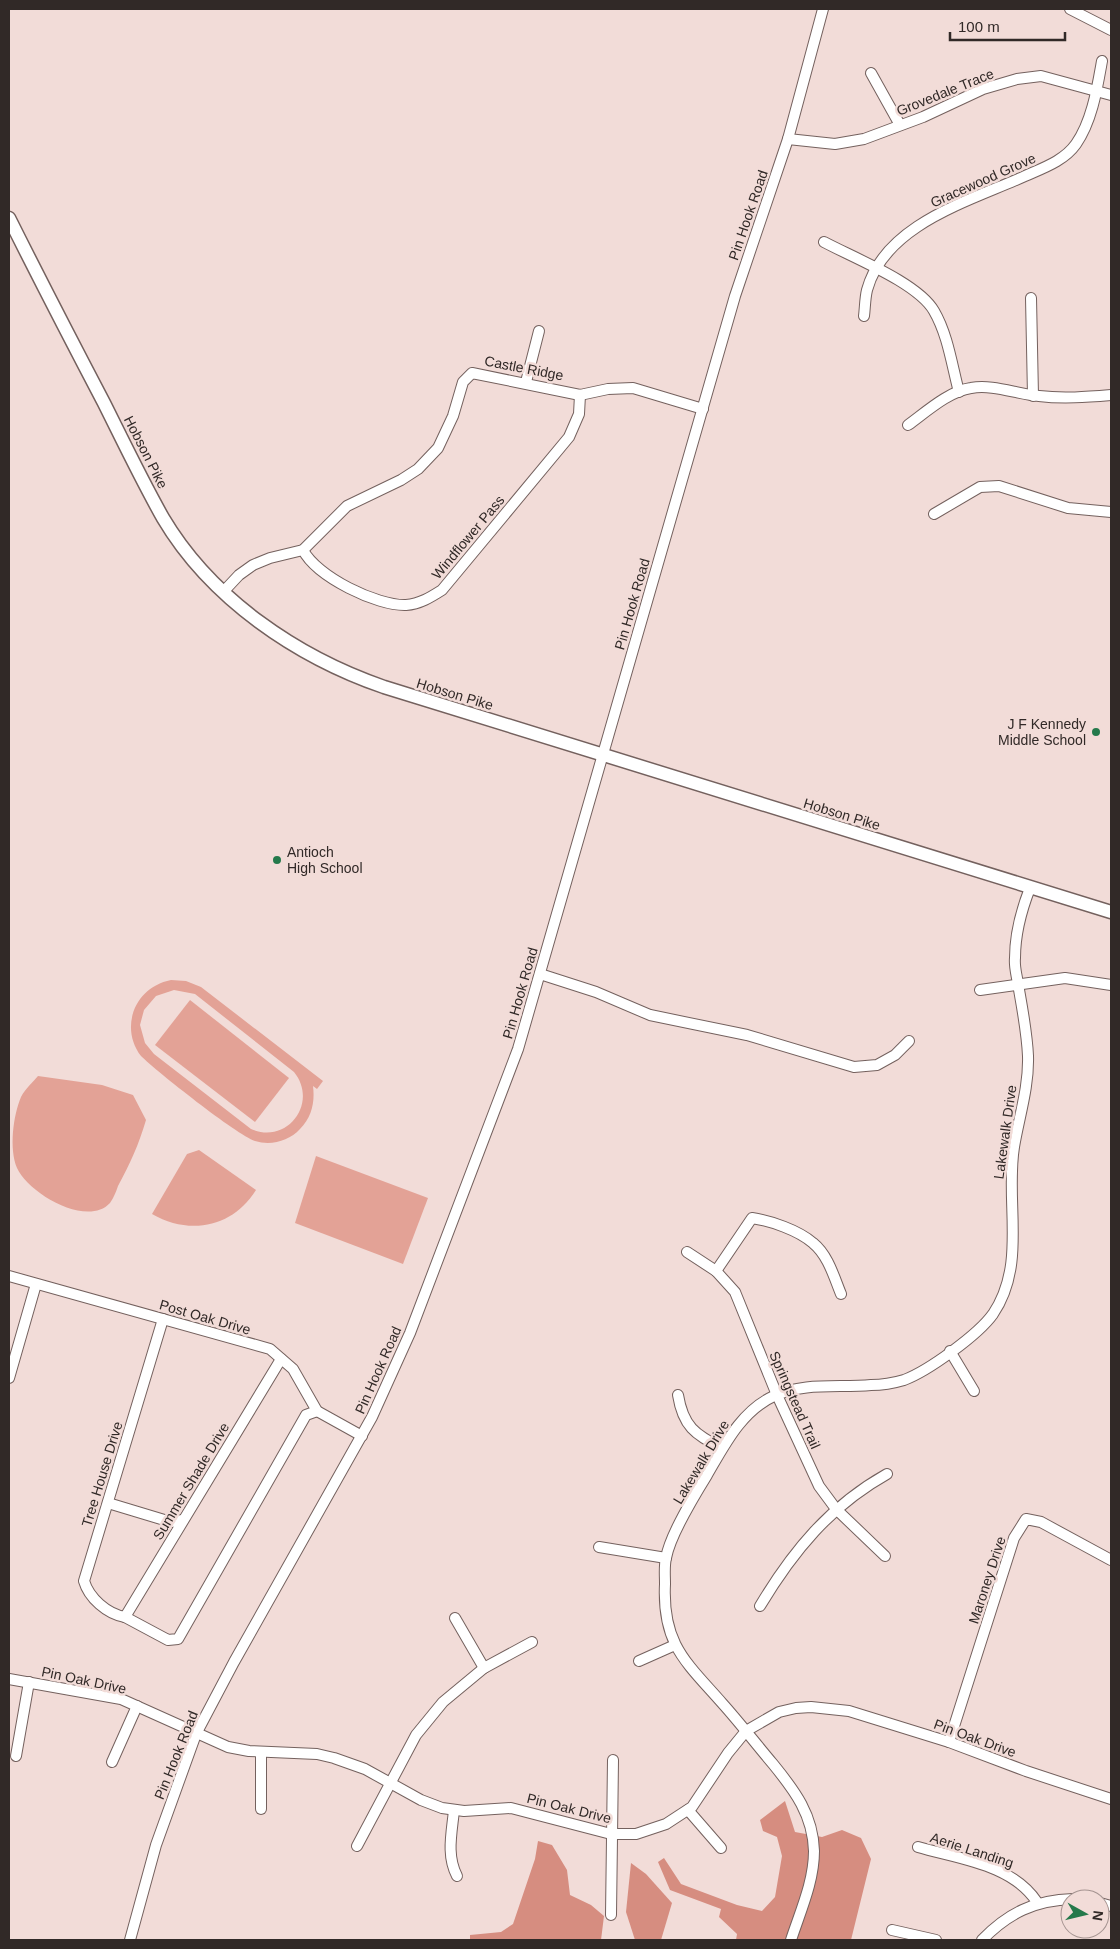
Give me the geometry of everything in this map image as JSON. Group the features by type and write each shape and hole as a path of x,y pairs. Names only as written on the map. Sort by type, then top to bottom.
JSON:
{"main road":[{"name":"Hobson Pike","path":"9,218 164,519 190,554 224,591 260,623 285,640 318,660 353,676 1111,912"}],"street":[{"name":"Pin Hook Road","path":"130,1940 156,1845 196,1734 234,1662 362,1436 410,1333 518,1049 736,296 788,139 824,9"},
{"path":"1070,9 1111,30"},
{"name":"Gracewood Grove","path":"864,316 868,290 876,269 894,246 918,224 1055,163 1075,145 1086,124 1097,90 1102,61"},
{"path":"872,73 900,125"},
{"name":"Grovedale Trace","path":"788,139 835,144 864,139 983,90 1016,79 1041,76 1111,95"},
{"path":"824,242 920,295 934,311 945,340 959,392"},
{"path":"1031,298 1033,396"},
{"path":"526,382 539,331"},
{"name":"Castle Ridge","path":"303,550 347,506 401,480 428,459 445,433 463,382 472,373 526,382 580,395 608,389 633,388 703,409"},
{"path":"908,425 959,392 969,388 989,387 1033,396 1069,398 1111,395"},
{"name":"Windflower Pass","path":"303,550 320,570 372,598 406,605 427,600 442,590 570,437 580,414 580,395"},
{"path":"934,514 980,487 1000,486 1068,508 1111,512"},
{"path":"224,591 239,575 253,565 270,558 303,550"},
{"name":"Lakewalk Drive","path":"791,1940 812,1876 814,1852 811,1829 804,1808 792,1787 746,1730 696,1676 675,1645 667,1623 664,1598 666,1558 679,1527 722,1448 749,1413 777,1396 811,1387 871,1386 904,1380 967,1340 992,1315 1003,1296 1013,1260 1011,1182 1014,1146 1025,1094 1028,1057 1014,961 1018,919 1030,888"},
{"path":"540,974 596,992 650,1015 747,1035 854,1067 877,1065 895,1055 909,1041"},
{"path":"980,990 1018,983 1065,978 1111,985"},
{"path":"716,1271 752,1218 767,1221 814,1243 828,1264 841,1294"},
{"name":"Springstead Trail","path":"687,1252 716,1271 734,1292 777,1396 818,1486 836,1509 885,1556"},
{"name":"Post Oak Drive","path":"9,1276 270,1349 293,1369 316,1411"},
{"path":"9,1378 36,1284"},
{"name":"Tree House Drive","path":"163,1319 84,1582 92,1598 116,1616 124,1617 168,1640 178,1639 306,1414 316,1411"},
{"path":"950,1351 974,1391"},
{"name":"Summer Shade Drive","path":"124,1617 281,1359"},
{"path":"678,1395 684,1419 692,1430 705,1440 722,1448"},
{"path":"316,1411 362,1436"},
{"path":"760,1606 798,1548 836,1509 864,1487 887,1474"},
{"path":"108,1503 171,1522 183,1520"},
{"name":"Maroney Drive","path":"949,1742 1014,1538 1026,1519 1041,1522 1111,1560"},
{"path":"599,1547 666,1558"},
{"path":"455,1618 484,1668"},
{"path":"357,1846 416,1735 443,1702 484,1668 532,1642"},
{"path":"639,1661 675,1645"},
{"name":"Pin Oak Drive","path":"9,1679 121,1699 228,1748 325,1756 365,1769 389,1784 435,1806 454,1810 511,1808 611,1834 636,1834 666,1824 692,1807 728,1753 746,1730 778,1712 811,1707 850,1710 949,1742 1026,1771 1111,1799"},
{"path":"16,1756 29,1682"},
{"path":"112,1762 137,1706"},
{"path":"261,1752 261,1809"},
{"path":"610,1915 613,1760"},
{"path":"454,1810 450,1848 451,1859 457,1876"},
{"path":"688,1810 720,1848"},
{"name":"Aerie Landing","path":"918,1847 1006,1873 1030,1892 1037,1902"},
{"path":"982,1940 1008,1917 1037,1902 1060,1900"},
{"path":"892,1930 936,1940"}],"shaded area":[{"path":"171,980 186,981 201,987 323,1081 317,1089 313,1086 314,1098 312,1109 304,1124 296,1133 291,1137 273,1143 255,1141 215,1115 141,1056 134,1045 131,1021 140,999 158,984","holes":["174,990 195,994 294,1072 301,1084 303,1096 301,1108 287,1126 276,1131 264,1132 251,1129 154,1054 145,1043 140,1025 144,1010 156,996"]},
{"path":"190,1000 289,1078 255,1122 155,1045"},
{"path":"38,1076 102,1085 133,1095 146,1120 134,1154 110,1203 100,1210 87,1212 73,1210 45,1197 23,1178 17,1168 13,1152 13,1132 16,1113 21,1097"},
{"path":"199,1150 256,1190 246,1203 235,1212 223,1220 210,1224 196,1226 181,1225 166,1221 152,1214 187,1154"},
{"path":"316,1156 428,1198 403,1264 295,1223"},
{"path":"785,1801 795,1832 822,1837 842,1830 861,1838 871,1859 851,1940 736,1940 737,1934 719,1917 721,1909 670,1890 658,1862 664,1858 681,1884 737,1905 762,1911 775,1897 782,1856 777,1837 763,1831 760,1820"},
{"path":"538,1841 552,1845 567,1870 570,1895 591,1905 604,1916 601,1940 470,1940 470,1935 501,1932 513,1924 535,1859"},
{"path":"631,1863 646,1874 672,1903 661,1940 635,1940 626,1912"}],"place":[{"name":"J F Kennedy Middle School","path":"1096,732"},
{"name":"Antioch High School","path":"277,860"}]}
